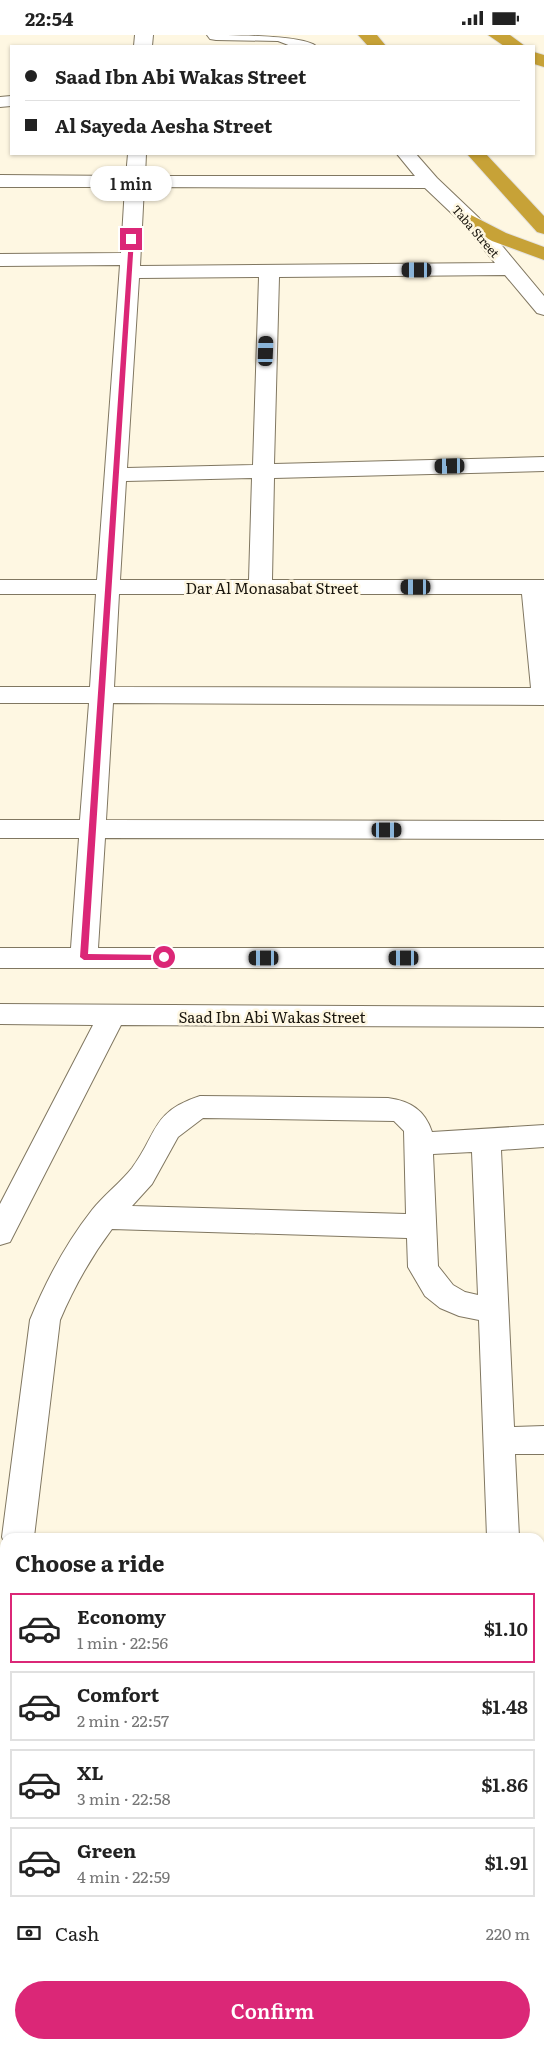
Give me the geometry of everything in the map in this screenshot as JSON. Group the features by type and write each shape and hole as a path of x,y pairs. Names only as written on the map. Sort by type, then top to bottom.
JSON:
{"highway":[{"path":"367,35 376,45"},
{"path":"497,35 514,45"},
{"path":"477,155 544,228"},
{"path":"471,221 499,237 544,254"}],"street":[{"path":"216,35 280,36 304,45"},
{"path":"84,957 137,155"},
{"name":"Taba Street","path":"407,155 430,182 471,221 544,309"},
{"path":"0,181 430,182"},
{"path":"0,260 268,272 510,269"},
{"path":"260,587 268,272"},
{"path":"116,475 544,464"},
{"name":"Dar Al Monasabat Street","path":"0,587 539,587"},
{"path":"0,695 544,696 539,587"},
{"path":"0,829 544,830"},
{"path":"0,957 544,958"},
{"name":"Saad Ibn Abi Wakas Street","path":"0,1015 544,1017"},
{"path":"0,1233 112,1015"},
{"path":"18,1533 45,1320 67,1272 84,1244 104,1217 142,1176 154,1158 168,1129 187,1113 200,1107 398,1110 408,1114 415,1122 418,1144 423,1267 431,1283 443,1295 458,1303 475,1308 493,1308"},
{"path":"418,1144 544,1136"},
{"path":"486,1140 502,1533"},
{"path":"104,1217 421,1226"},
{"path":"499,1441 544,1441"}],"route":[{"path":"131,239 84,957 164,957"}]}
